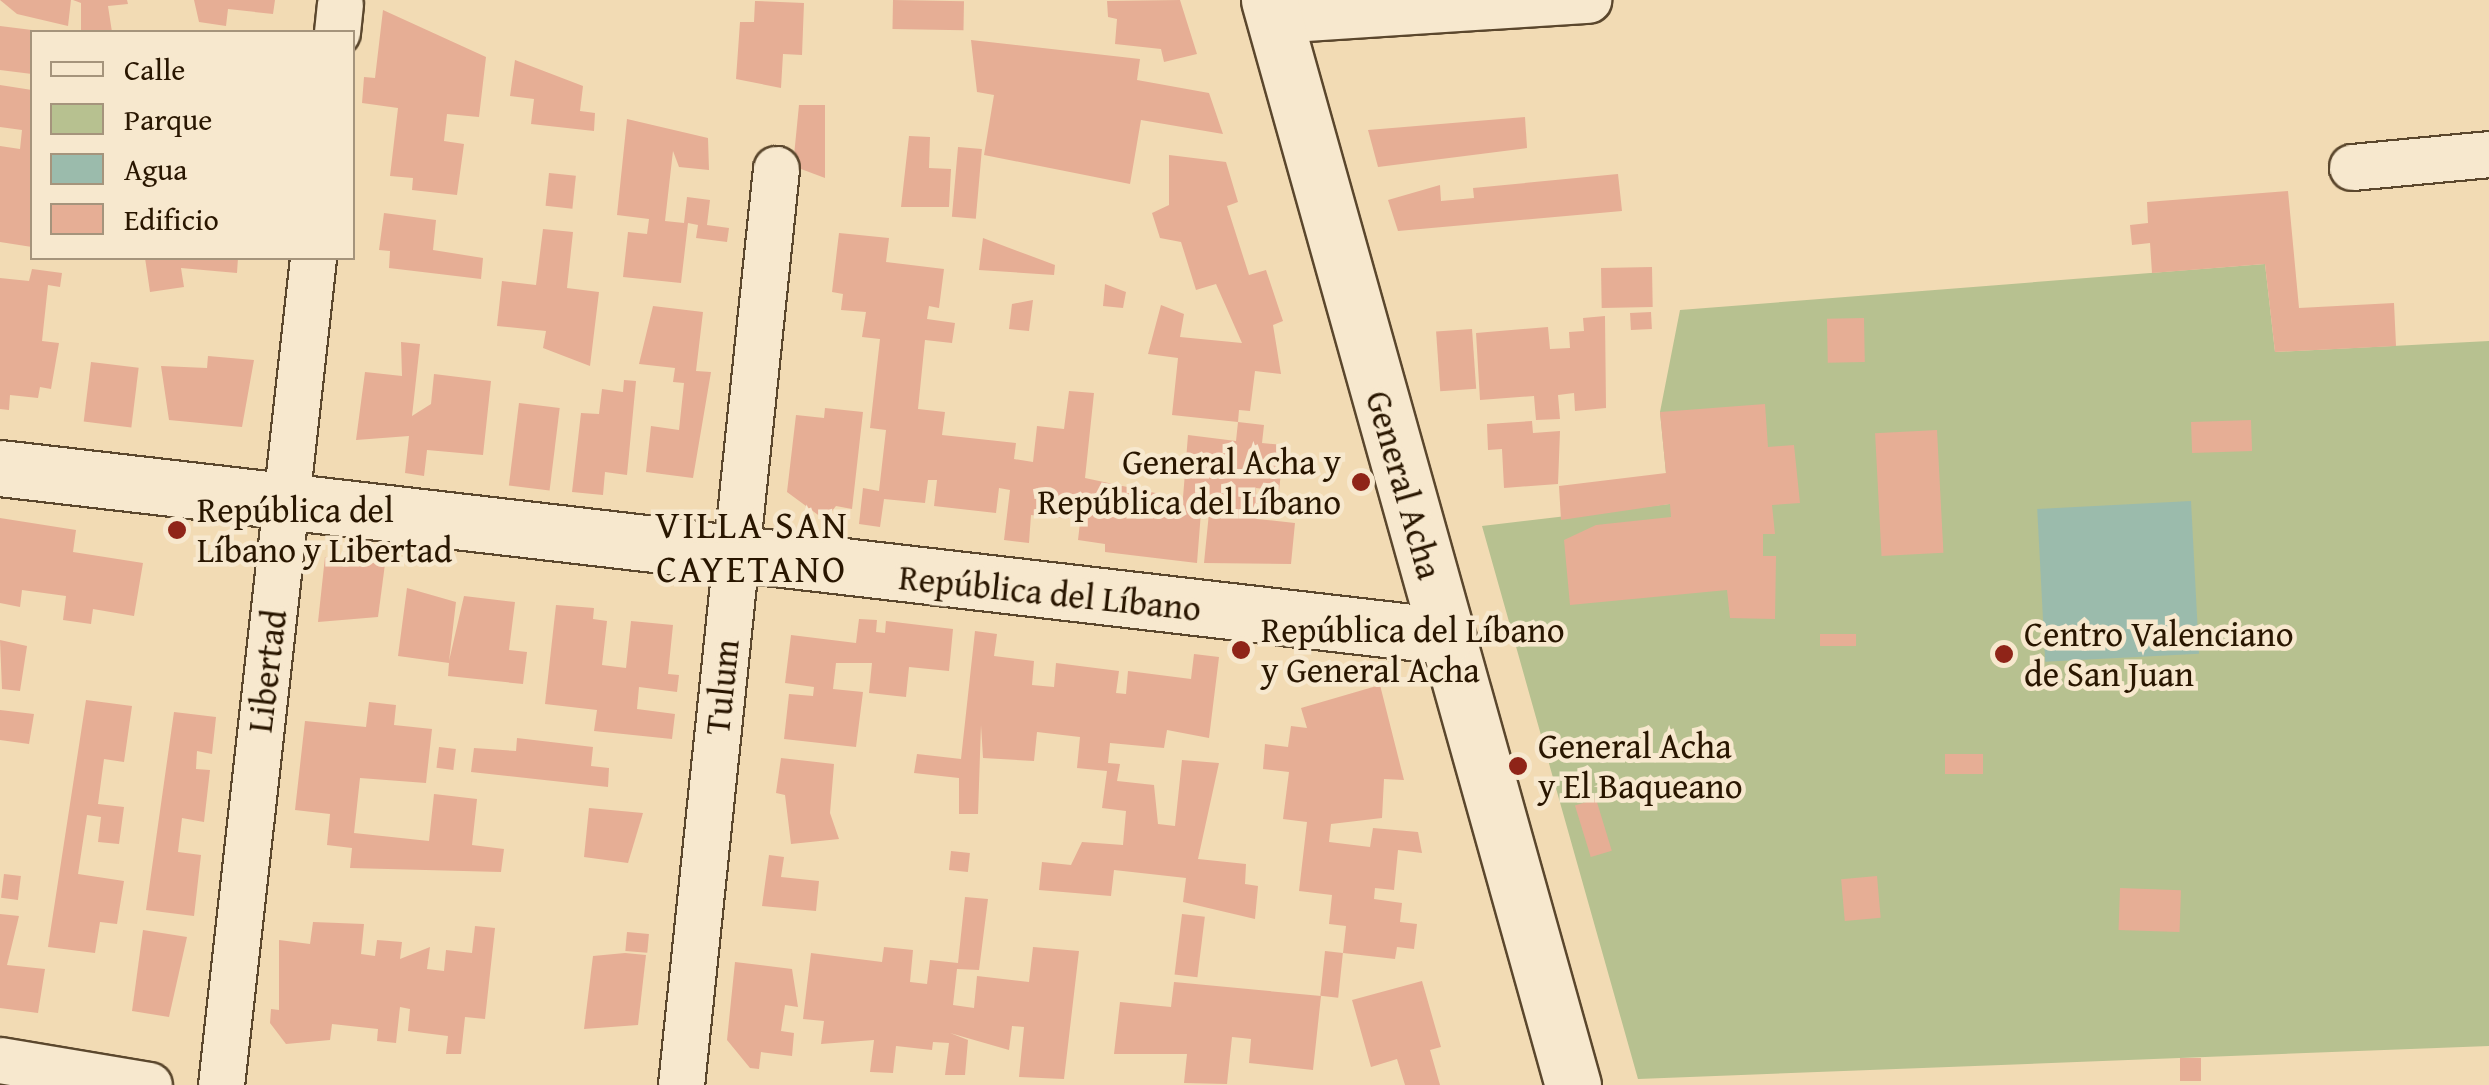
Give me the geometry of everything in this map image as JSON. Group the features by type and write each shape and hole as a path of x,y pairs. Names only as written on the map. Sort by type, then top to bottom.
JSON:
{"main road":[{"name":"General Acha","path":"1272,10 1572,1085"},
{"name":"República del Líbano","path":"0,468 286,508 1446,636"}],"street":[{"path":"1272,10 1588,0"},
{"path":"2352,167 2489,154"},
{"name":"Tulum","path":"681,1085 776,169"},
{"name":"Libertad","path":"221,1085 313,260"},
{"path":"0,1060 149,1085"}],"green space":[{"name":"Centro Valenciano de San Juan","path":"2265,264 2275,352 2489,341 2489,1046 1638,1079 1482,526 1669,504 1660,412 1680,310"}],"water":[{"path":"2191,501 2199,654 2045,662 2037,509"}],"building":[{"path":"0,0 71,0 68,26 17,14"},
{"path":"73,0 127,0 128,4 108,6 112,30 81,30 81,3"},
{"path":"194,0 275,0 273,14 228,9 226,26 199,22"},
{"path":"893,0 964,1 963,30 892,29"},
{"path":"1180,0 1197,54 1164,62 1161,49 1115,44 1117,19 1108,17 1107,1"},
{"path":"755,1 804,3 802,55 783,54 781,88 736,79 740,22 754,22"},
{"path":"383,10 486,57 479,117 447,114 444,141 464,144 457,195 412,190 413,178 390,176 398,108 362,103 364,77 375,78"},
{"path":"0,26 32,30 30,74 0,70"},
{"path":"971,40 1140,59 1137,80 1209,93 1223,134 1141,120 1130,184 984,155 994,95 977,92"},
{"path":"515,60 583,86 580,111 595,113 594,131 531,124 534,99 510,96"},
{"path":"0,85 30,90 30,247 0,242 0,146 20,149 22,130 0,127"},
{"path":"799,105 825,105 825,178 793,166"},
{"path":"1525,117 1527,148 1378,167 1368,130"},
{"path":"627,119 708,138 709,170 679,167 673,151 665,221 684,223 687,197 710,200 707,225 729,228 727,242 696,238 698,225 688,223 681,283 623,277 628,232 647,234 649,219 617,215"},
{"path":"909,136 930,137 929,168 951,169 949,207 901,207"},
{"path":"958,147 982,149 976,219 952,217"},
{"path":"1169,155 1226,162 1238,202 1227,206 1249,275 1266,270 1283,321 1273,325 1281,374 1255,371 1250,411 1239,410 1238,422 1172,415 1178,358 1148,354 1161,305 1184,314 1180,337 1242,343 1216,284 1196,290 1181,242 1160,238 1152,213 1169,205"},
{"path":"549,173 576,176 572,209 546,206"},
{"path":"1618,174 1622,211 1398,231 1388,200 1440,185 1441,201 1474,198 1473,188"},
{"path":"2288,191 2299,308 2394,303 2396,346 2275,352 2265,264 2152,273 2150,243 2132,245 2130,225 2148,223 2147,202"},
{"path":"384,213 436,220 433,250 483,258 481,279 389,268 390,251 379,250"},
{"path":"543,229 573,232 567,288 599,292 590,366 543,348 546,331 497,326 502,281 536,285"},
{"path":"839,233 889,238 886,262 944,269 939,308 929,306 927,319 955,323 952,343 925,340 918,409 945,412 942,435 1016,443 1014,459 1033,462 1037,426 1064,429 1069,391 1094,393 1085,478 1174,497 1182,510 1188,435 1236,441 1238,422 1264,425 1262,443 1284,445 1279,491 1256,488 1257,519 1295,523 1291,564 1204,563 1209,513 1201,512 1197,563 1105,552 1105,544 1078,540 1083,497 1071,495 1069,519 1031,515 1029,543 1004,540 1010,490 999,488 996,513 934,506 937,480 928,480 925,503 884,499 880,527 859,524 863,488 879,491 886,430 870,428 880,339 862,337 866,312 841,310 843,294 832,292"},
{"path":"983,238 1055,265 1054,275 979,270"},
{"path":"145,260 238,260 237,273 181,268 184,287 150,292"},
{"path":"1652,267 1653,307 1602,308 1601,268"},
{"path":"32,269 62,273 60,287 48,285 42,341 59,343 51,389 40,387 38,398 10,395 9,410 0,409 0,278 29,281"},
{"path":"1105,284 1126,292 1123,308 1103,306"},
{"path":"1033,300 1029,331 1009,329 1012,304"},
{"path":"653,306 703,312 696,371 711,372 693,478 646,472 651,426 679,430 684,383 673,382 675,368 639,364"},
{"path":"1651,312 1652,329 1631,330 1630,313"},
{"path":"1605,316 1606,408 1575,411 1574,393 1558,395 1560,419 1536,420 1534,396 1480,400 1476,333 1548,327 1550,349 1570,348 1569,332 1584,331 1583,318"},
{"path":"1864,318 1865,362 1828,363 1827,319"},
{"path":"1472,329 1476,389 1440,391 1436,332"},
{"path":"401,342 420,344 412,416 431,404 434,374 491,381 483,455 427,450 424,476 405,473 409,436 356,440 365,372 402,376"},
{"path":"208,356 254,360 242,427 169,420 161,366 207,368"},
{"path":"91,362 139,368 131,427 84,422"},
{"path":"624,380 636,381 627,475 605,472 603,495 572,492 581,413 599,414 602,389 623,392"},
{"path":"519,403 560,408 550,490 509,485"},
{"path":"1765,404 1768,447 1794,445 1800,503 1772,505 1775,534 1763,534 1763,556 1776,556 1775,619 1730,618 1727,590 1570,605 1564,540 1596,525 1671,517 1670,504 1561,520 1559,486 1666,473 1660,412"},
{"path":"825,408 863,412 852,509 836,506 825,520 787,492 796,415 824,418"},
{"path":"2251,420 2252,451 2192,453 2191,422"},
{"path":"1532,421 1533,433 1560,431 1558,484 1504,488 1502,449 1488,450 1487,424"},
{"path":"1937,430 1943,553 1882,556 1875,433"},
{"path":"0,518 76,530 73,552 143,563 134,616 93,609 91,624 63,620 66,596 22,590 20,607 0,603"},
{"path":"325,557 385,564 378,617 318,622"},
{"path":"407,588 456,602 449,661 464,596 515,602 509,650 527,652 523,684 448,676 449,663 398,656"},
{"path":"556,605 594,608 593,619 607,621 602,665 626,668 631,621 673,625 668,674 679,675 677,692 639,687 637,709 675,714 672,739 594,731 597,710 545,704"},
{"path":"859,619 877,620 876,632 885,633 886,621 953,629 949,671 909,667 906,697 869,693 872,663 836,663 833,689 863,692 856,747 784,739 789,694 813,696 814,687 785,683 791,635 856,643"},
{"path":"975,631 997,634 994,656 1034,661 1032,685 1054,687 1056,663 1119,671 1116,693 1126,694 1128,671 1191,679 1194,654 1219,657 1209,738 1167,730 1164,748 1110,743 1108,763 1120,764 1117,781 1154,785 1158,824 1175,826 1182,760 1219,763 1198,859 1246,864 1245,884 1258,886 1255,919 1183,902 1186,878 1114,870 1111,896 1039,890 1042,862 1071,865 1082,842 1123,845 1126,811 1102,808 1107,771 1077,768 1080,737 1037,732 1034,761 983,758 981,725 978,814 959,814 959,778 914,773 917,754 961,759"},
{"path":"1820,634 1856,634 1856,646 1820,646"},
{"path":"0,640 27,646 20,691 2,689"},
{"path":"1380,685 1404,780 1384,779 1382,818 1331,824 1329,842 1370,847 1373,828 1418,832 1422,853 1398,850 1394,890 1375,888 1374,899 1402,903 1400,922 1417,924 1414,949 1397,947 1395,959 1343,953 1346,926 1329,924 1332,895 1299,891 1307,822 1283,819 1289,772 1263,769 1265,744 1288,747 1291,726 1307,728 1301,708"},
{"path":"86,700 132,706 124,762 104,759 98,804 124,807 119,844 98,842 101,817 87,815 78,874 124,881 117,924 100,922 95,953 48,947"},
{"path":"369,702 396,705 394,725 432,729 426,783 360,778 354,833 429,841 434,794 477,799 472,845 504,849 501,872 350,868 352,848 327,845 330,814 295,810 305,721 366,727"},
{"path":"0,710 34,714 29,744 0,740"},
{"path":"174,712 216,717 212,754 197,751 196,769 210,770 204,822 182,818 178,852 201,855 194,916 146,910"},
{"path":"517,738 593,747 591,766 609,768 608,787 471,772 474,748 516,751"},
{"path":"439,747 456,749 453,770 436,768"},
{"path":"1945,754 1983,754 1983,774 1945,774"},
{"path":"781,758 834,764 830,813 839,839 791,844 785,795 776,793"},
{"path":"1596,799 1612,851 1591,857 1575,805"},
{"path":"589,808 643,813 628,863 584,857"},
{"path":"951,851 970,853 968,872 949,870"},
{"path":"769,855 784,857 781,877 819,881 816,911 762,906"},
{"path":"4,874 21,876 18,900 1,898"},
{"path":"1877,876 1881,918 1845,921 1841,879"},
{"path":"2120,888 2181,890 2179,932 2119,930"},
{"path":"965,897 988,899 979,970 957,969 953,1005 974,1008 977,976 1029,982 1033,947 1079,951 1064,1079 1019,1077 1024,1027 1012,1026 1009,1050 950,1033 968,1040 965,1075 945,1075 949,1043 933,1042 932,1050 896,1046 893,1073 870,1072 874,1040 821,1044 824,1021 803,1019 811,953 882,962 884,947 913,950 910,982 927,984 930,960 958,963"},
{"path":"0,914 19,916 7,965 45,969 38,1013 0,1008"},
{"path":"1182,914 1205,917 1197,977 1175,975"},
{"path":"313,922 364,924 361,954 375,956 377,940 402,942 400,959 430,947 427,969 444,971 446,950 472,953 475,926 495,928 485,1019 465,1017 461,1054 446,1054 448,1036 408,1031 410,1009 400,1007 396,1043 377,1041 378,1029 332,1024 330,1040 286,1044 270,1023 271,1009 279,1010 279,940 310,944"},
{"path":"143,930 187,937 169,1017 132,1011"},
{"path":"627,932 649,934 647,953 625,951"},
{"path":"1325,951 1343,953 1338,998 1320,996"},
{"path":"646,955 638,1025 584,1029 593,956"},
{"path":"735,962 792,969 798,1007 785,1005 781,1031 794,1033 792,1056 761,1052 759,1069 750,1068 727,1040"},
{"path":"1422,981 1441,1047 1430,1050 1440,1085 1405,1085 1397,1059 1371,1067 1352,1000"},
{"path":"1174,982 1321,996 1313,1070 1249,1063 1251,1039 1232,1037 1227,1084 1184,1083 1187,1054 1114,1054 1120,1002 1171,1007"},
{"path":"2180,1058 2201,1058 2201,1081 2180,1081"}],"place":[{"name":"General Acha y República del Líbano","path":"1361,482"},
{"name":"República del Líbano y Libertad","path":"177,530"},
{"name":"República del Líbano y General Acha","path":"1241,650"},
{"name":"Centro Valenciano de San Juan","path":"2004,654"},
{"name":"General Acha y El Baqueano","path":"1518,766"}],"district":[{"name":"VILLA SAN CAYETANO","path":"752,547"}]}
